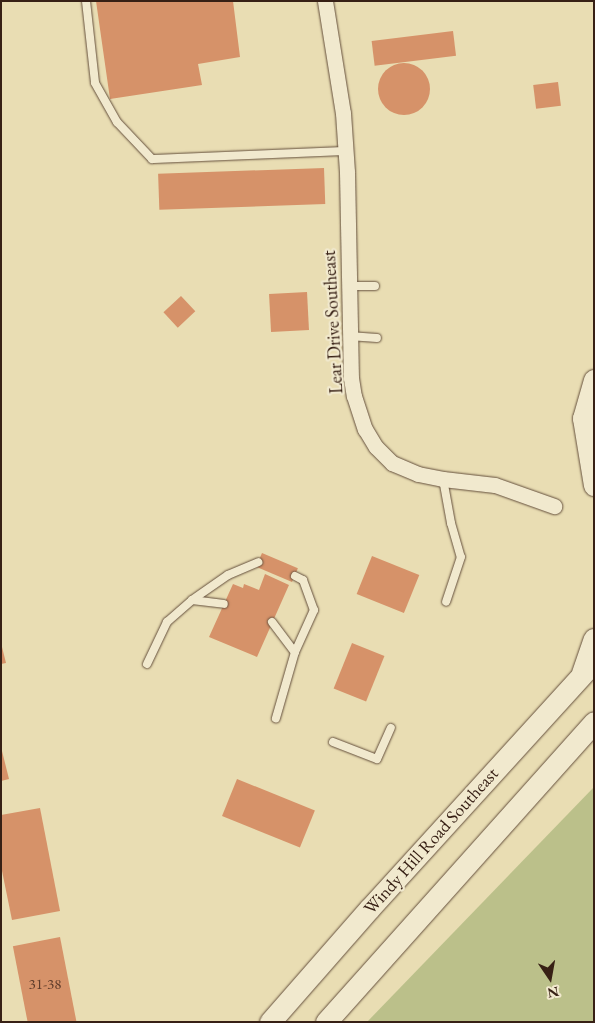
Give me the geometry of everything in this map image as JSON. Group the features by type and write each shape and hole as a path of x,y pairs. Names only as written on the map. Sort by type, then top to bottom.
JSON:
{"main road":[{"path":"594,380 583,418 594,485"},
{"path":"588,668 594,638"},
{"name":"Windy Hill Road Southeast","path":"270,1022 588,668"},
{"path":"326,1022 552,766 594,722"},
{"path":"284,1022 300,987"}],"street":[{"name":"Lear Drive Southeast","path":"325,1 343,113 346,151 349,336 354,396 365,429 376,447 392,463 418,474 443,480 495,485 554,506"}],"lane":[{"path":"86,1 95,83 117,122 152,159 346,151"},
{"path":"349,286 375,286"},
{"path":"349,336 377,338"},
{"path":"443,480 451,523 461,558 446,602"},
{"path":"147,664 167,622 192,600 228,574 258,562"},
{"path":"276,718 295,652 314,610 302,580 294,576"},
{"path":"192,600 224,604"},
{"path":"272,622 295,652"},
{"path":"333,742 377,759 391,728"}],"green space":[{"path":"594,787 594,1022 367,1022"}],"building":[{"path":"96,1 233,1 240,57 198,64 202,85 110,99"},
{"path":"453,31 456,56 375,66 372,41"},
{"path":"399,63 409,63 418,67 426,75 430,89 426,103 418,111 409,115 399,115 390,111 382,103 378,94 378,84 382,75 390,67"},
{"path":"558,82 561,106 536,109 533,85"},
{"path":"324,168 325,204 159,210 158,174"},
{"path":"307,292 309,330 271,332 269,294"},
{"path":"181,296 195,311 178,328 163,312"},
{"path":"262,553 298,568 292,582 256,567"},
{"path":"372,556 419,575 404,613 357,594"},
{"path":"265,574 289,585 257,657 209,637 233,584 243,588 244,584 259,590"},
{"path":"1,643 6,663 1,664"},
{"path":"352,643 384,656 366,702 334,688"},
{"path":"1,747 9,779 1,781"},
{"path":"237,779 315,810 300,848 222,816"},
{"path":"40,808 60,911 12,920 1,866 1,815"},
{"path":"60,937 77,1022 28,1022 13,946"}]}
